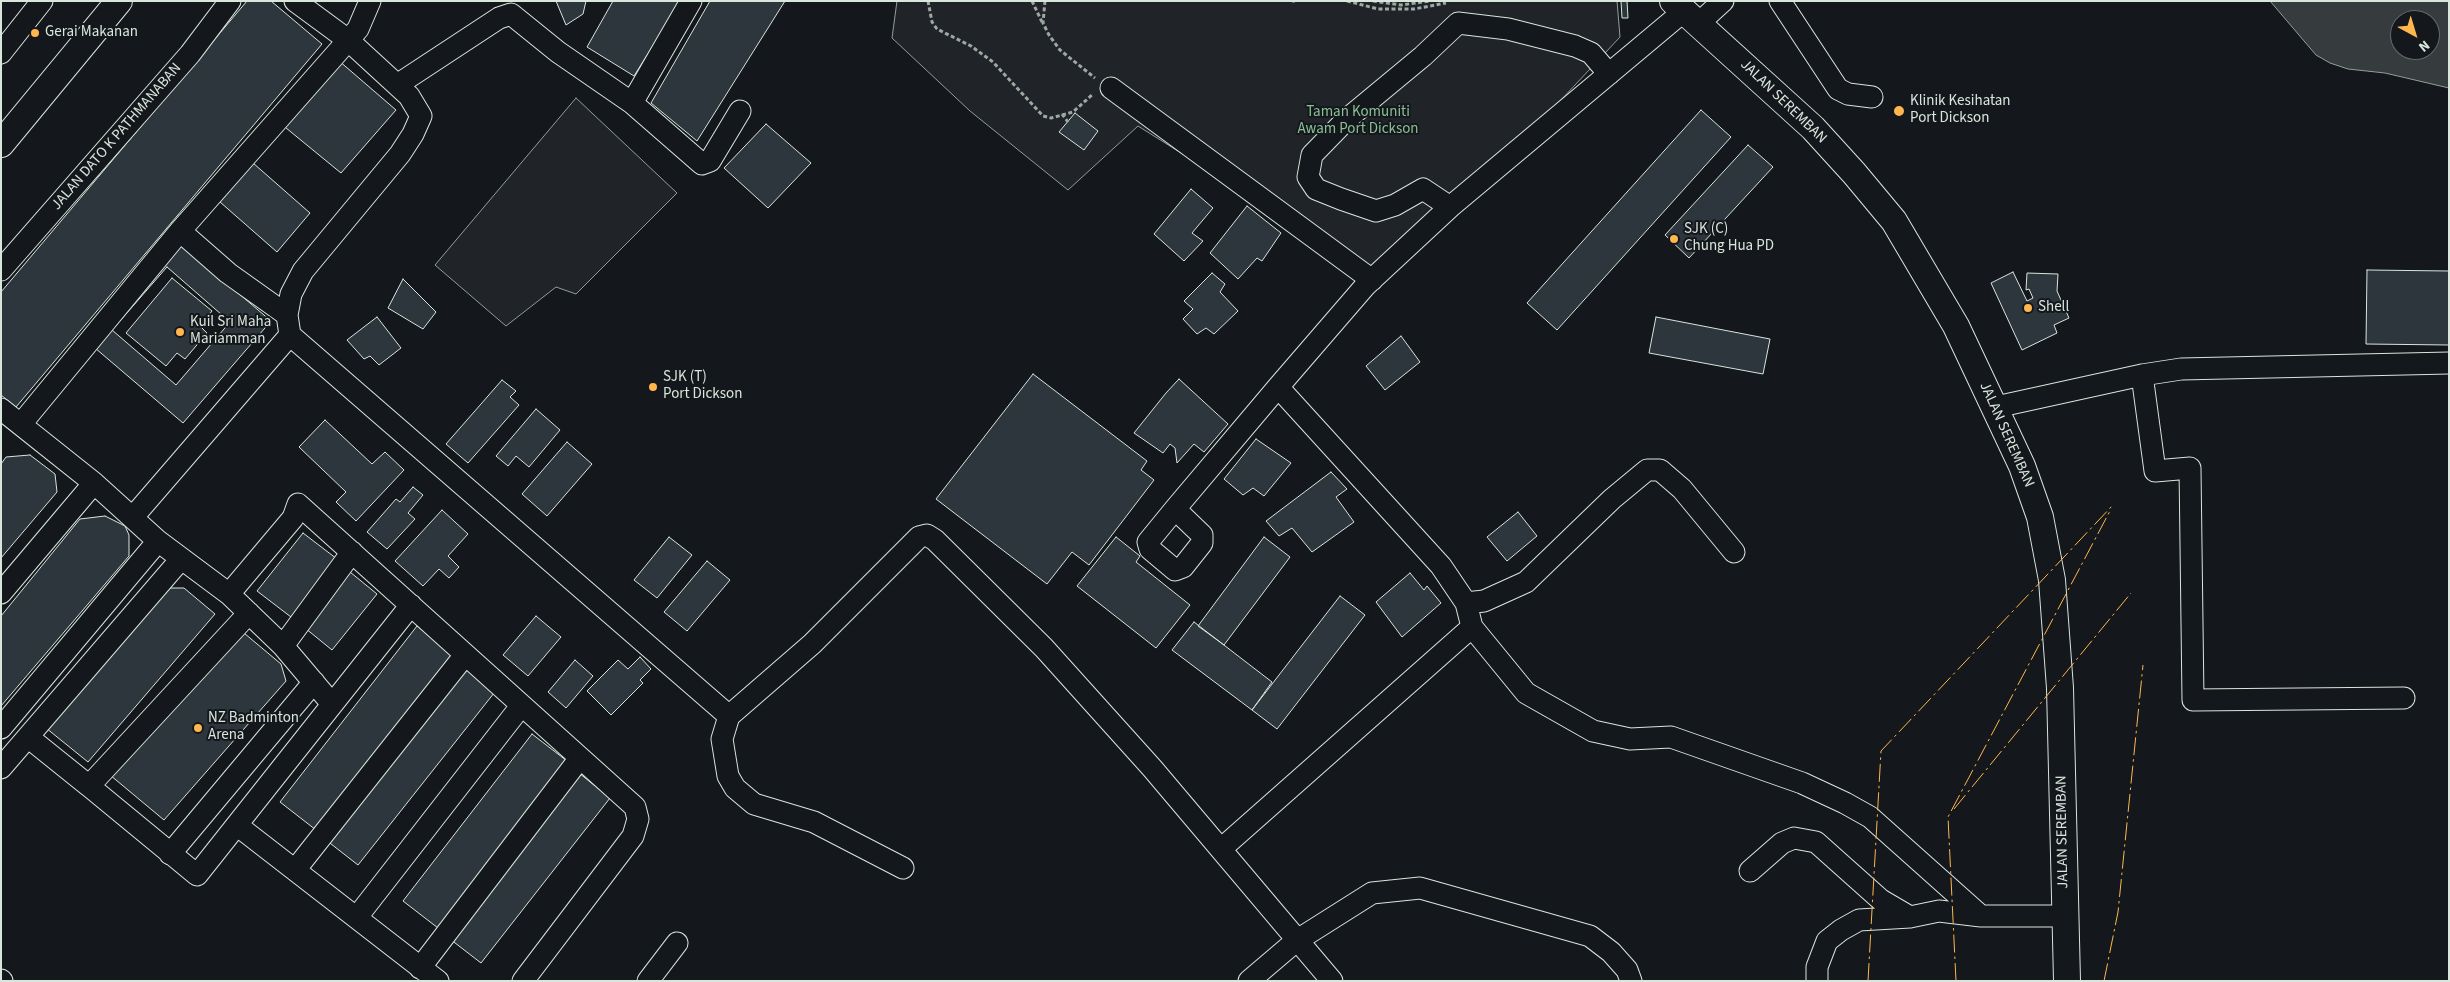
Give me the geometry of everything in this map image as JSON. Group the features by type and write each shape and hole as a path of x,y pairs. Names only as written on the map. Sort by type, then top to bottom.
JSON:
{"main road":[{"path":"1,144 119,1"},
{"name":"JALAN SEREMBAN","path":"1685,12 1812,128 1854,173 1894,221 1951,318 1996,407 2022,466 2037,509 2052,580 2060,697 2067,981"}],"street":[{"path":"1,53 42,1"},
{"name":"JALAN DATO K PATHMANABAN","path":"1,270 190,54 230,1"},
{"path":"133,517 288,325 291,294 303,271 400,154 413,134 421,116 409,96 348,40 295,1"},
{"path":"21,424 180,231 358,30 370,1"},
{"path":"632,103 691,1"},
{"path":"1175,509 1372,280 1450,207 1685,12 1723,1"},
{"path":"1780,1 1838,89 1848,94 1872,97"},
{"path":"397,85 516,8 558,52 632,103 702,164 710,160 740,111"},
{"path":"1450,207 1423,189 1395,205 1376,211 1341,199 1316,188 1308,177 1312,155 1347,119 1423,56 1458,22 1508,29 1575,46 1591,53 1609,74"},
{"path":"1102,87 1372,280"},
{"path":"180,231 728,716"},
{"path":"1996,407 2142,375 2181,369 2449,363"},
{"path":"2142,375 2155,471 2190,468 2193,700 2404,698"},
{"path":"1278,387 1441,566 1466,603 1472,627 1526,693 1592,731 1630,739 1670,738 1802,783 1870,817 1981,916"},
{"path":"1,409 94,483 158,541 229,594 283,646 332,704"},
{"path":"1466,603 1484,601 1526,582 1612,499 1647,470 1660,470 1682,489 1734,552"},
{"path":"1,594 94,483"},
{"path":"229,594 294,518 298,504 635,807 638,819 633,836 523,981"},
{"path":"902,868 814,822 754,804 736,788 728,776 722,739 728,716 812,644 919,537 927,535 935,540 1044,648 1221,849 1296,941 1332,981"},
{"path":"1,728 158,541"},
{"path":"283,646 352,552"},
{"path":"5,757 28,736 181,559"},
{"path":"28,736 197,875 238,826 410,605"},
{"path":"89,786 250,613"},
{"path":"1221,849 1472,627"},
{"path":"295,870 465,655"},
{"path":"170,854 314,682"},
{"path":"357,917 521,706"},
{"path":"420,968 580,758"},
{"path":"238,826 438,981"},
{"path":"1750,871 1782,843 1794,838 1816,842 1881,900 1910,917"},
{"path":"1249,981 1296,941 1372,893 1420,888 1590,936 1611,952 1627,970 1632,981"},
{"path":"1817,981 1817,967 1827,941 1859,920 1910,917 1939,911 1981,916 2064,916"},
{"path":"648,981 677,943"}],"path":[{"path":"928,1 932,22 937,28 971,46 994,62 1043,116 1052,118 1073,112 1102,87 1060,50 1042,23 1032,1"},
{"path":"1042,23 1045,1"},
{"path":"1347,1 1378,9 1414,9 1446,4"},
{"path":"1372,1 1401,5 1430,1"},
{"path":"1062,114 1068,122"}],"green space":[{"name":"Taman Komuniti Awam Port Dickson","path":"897,1 1617,1 1620,37 1560,101 1371,272 1138,126 1068,190 970,111 892,38"},
{"path":"576,98 677,193 576,294 556,287 506,326 435,265"}],"shaded area":[{"path":"2270,1 2449,1 2449,88 2385,73 2348,69 2330,63 2316,55"}],"building":[{"path":"247,1 271,1 322,44 16,407 1,395 1,292"},
{"path":"556,1 586,1 583,14 566,25"},
{"path":"613,1 681,1 634,76 587,47"},
{"path":"710,1 785,1 697,141 651,103"},
{"path":"1621,1 1627,1 1628,18 1622,18"},
{"path":"338,60 396,110 341,173 280,123"},
{"path":"1701,110 1731,137 1557,330 1527,303"},
{"path":"1075,113 1098,131 1084,150 1059,132"},
{"path":"766,124 811,163 768,208 724,168"},
{"path":"1748,145 1773,167 1689,258 1665,235"},
{"path":"253,163 310,213 277,252 220,202"},
{"path":"1191,189 1213,208 1192,233 1203,241 1184,261 1154,234"},
{"path":"1247,206 1281,233 1262,261 1257,258 1238,279 1210,253"},
{"path":"176,240 271,321 183,423 88,342","holes":["167,267 230,322 176,385 112,330"]},
{"path":"2367,270 2449,271 2449,345 2366,344"},
{"path":"2013,272 2027,301 2033,298 2029,289 2026,290 2027,273 2058,274 2057,291 2069,318 2054,325 2057,333 2022,350 1991,283"},
{"path":"1212,273 1225,284 1220,292 1238,311 1214,334 1206,328 1197,334 1183,319 1193,309 1184,301"},
{"path":"172,278 212,311 200,326 207,333 185,359 177,353 166,366 126,333"},
{"path":"403,279 436,312 423,329 388,308"},
{"path":"377,317 401,348 379,365 370,356 364,359 347,340"},
{"path":"1656,317 1770,339 1763,374 1649,353"},
{"path":"1401,336 1420,362 1385,390 1366,366"},
{"path":"1033,374 1147,461 1141,470 1154,480 1089,565 1072,552 1047,584 936,499"},
{"path":"1179,379 1228,424 1204,452 1194,444 1177,463 1175,448 1170,444 1163,453 1134,433"},
{"path":"502,380 516,391 510,397 519,405 468,463 446,444"},
{"path":"536,409 560,430 529,467 516,456 508,466 496,456"},
{"path":"325,420 372,464 385,452 404,470 356,521 336,502 346,492 299,447"},
{"path":"1256,439 1291,463 1264,496 1253,488 1243,495 1224,479"},
{"path":"567,442 592,464 547,516 522,494"},
{"path":"30,455 55,474 57,492 1,558 1,464 6,457"},
{"path":"1331,472 1347,489 1336,497 1354,522 1312,552 1292,528 1279,536 1266,521"},
{"path":"413,487 423,495 408,513 415,519 387,549 367,532 396,499 400,502"},
{"path":"442,510 468,534 448,556 459,567 449,578 439,569 423,586 395,561"},
{"path":"1518,512 1537,536 1507,561 1487,537"},
{"path":"105,516 125,526 129,535 129,556 1,706 1,616 80,519"},
{"path":"303,533 337,559 291,617 257,591"},
{"path":"669,537 692,555 657,598 634,580"},
{"path":"1116,537 1140,556 1136,562 1190,605 1156,648 1077,586"},
{"path":"1264,537 1290,557 1224,645 1198,626"},
{"path":"707,561 730,580 687,631 664,612"},
{"path":"350,572 377,594 332,650 305,628"},
{"path":"1410,573 1424,590 1427,586 1441,603 1402,637 1376,602"},
{"path":"162,588 184,588 215,614 88,762 46,728"},
{"path":"1340,596 1365,615 1277,729 1252,710"},
{"path":"536,616 561,637 528,676 503,655"},
{"path":"1194,622 1272,682 1252,710 1172,650"},
{"path":"417,626 453,654 316,830 280,802"},
{"name":"NZ Badminton Arena","path":"238,628 281,664 286,681 164,820 110,775"},
{"path":"640,657 651,669 640,680 643,683 611,715 587,691 618,660 628,669"},
{"path":"575,660 593,676 566,708 548,692"},
{"path":"465,663 498,688 358,865 326,840"},
{"path":"532,734 567,761 438,928 403,901"},
{"path":"579,773 610,798 481,963 450,939"}],"power":[{"path":"1868,981 1881,751 2113,505"},
{"path":"1956,981 1948,817 2111,509"},
{"path":"1954,809 2131,593"},
{"path":"2104,981 2118,912 2143,665"}],"place":[{"name":"Gerai Makanan","path":"35,33"},
{"name":"Klinik Kesihatan Port Dickson","path":"1899,111"},
{"name":"SJK (C) Chung Hua PD","path":"1674,239"},
{"name":"Shell","path":"2028,308"},
{"name":"Kuil Sri Maha Mariamman","path":"180,332"},
{"name":"SJK (T) Port Dickson","path":"653,387"},
{"name":"NZ Badminton Arena","path":"198,728"}]}
